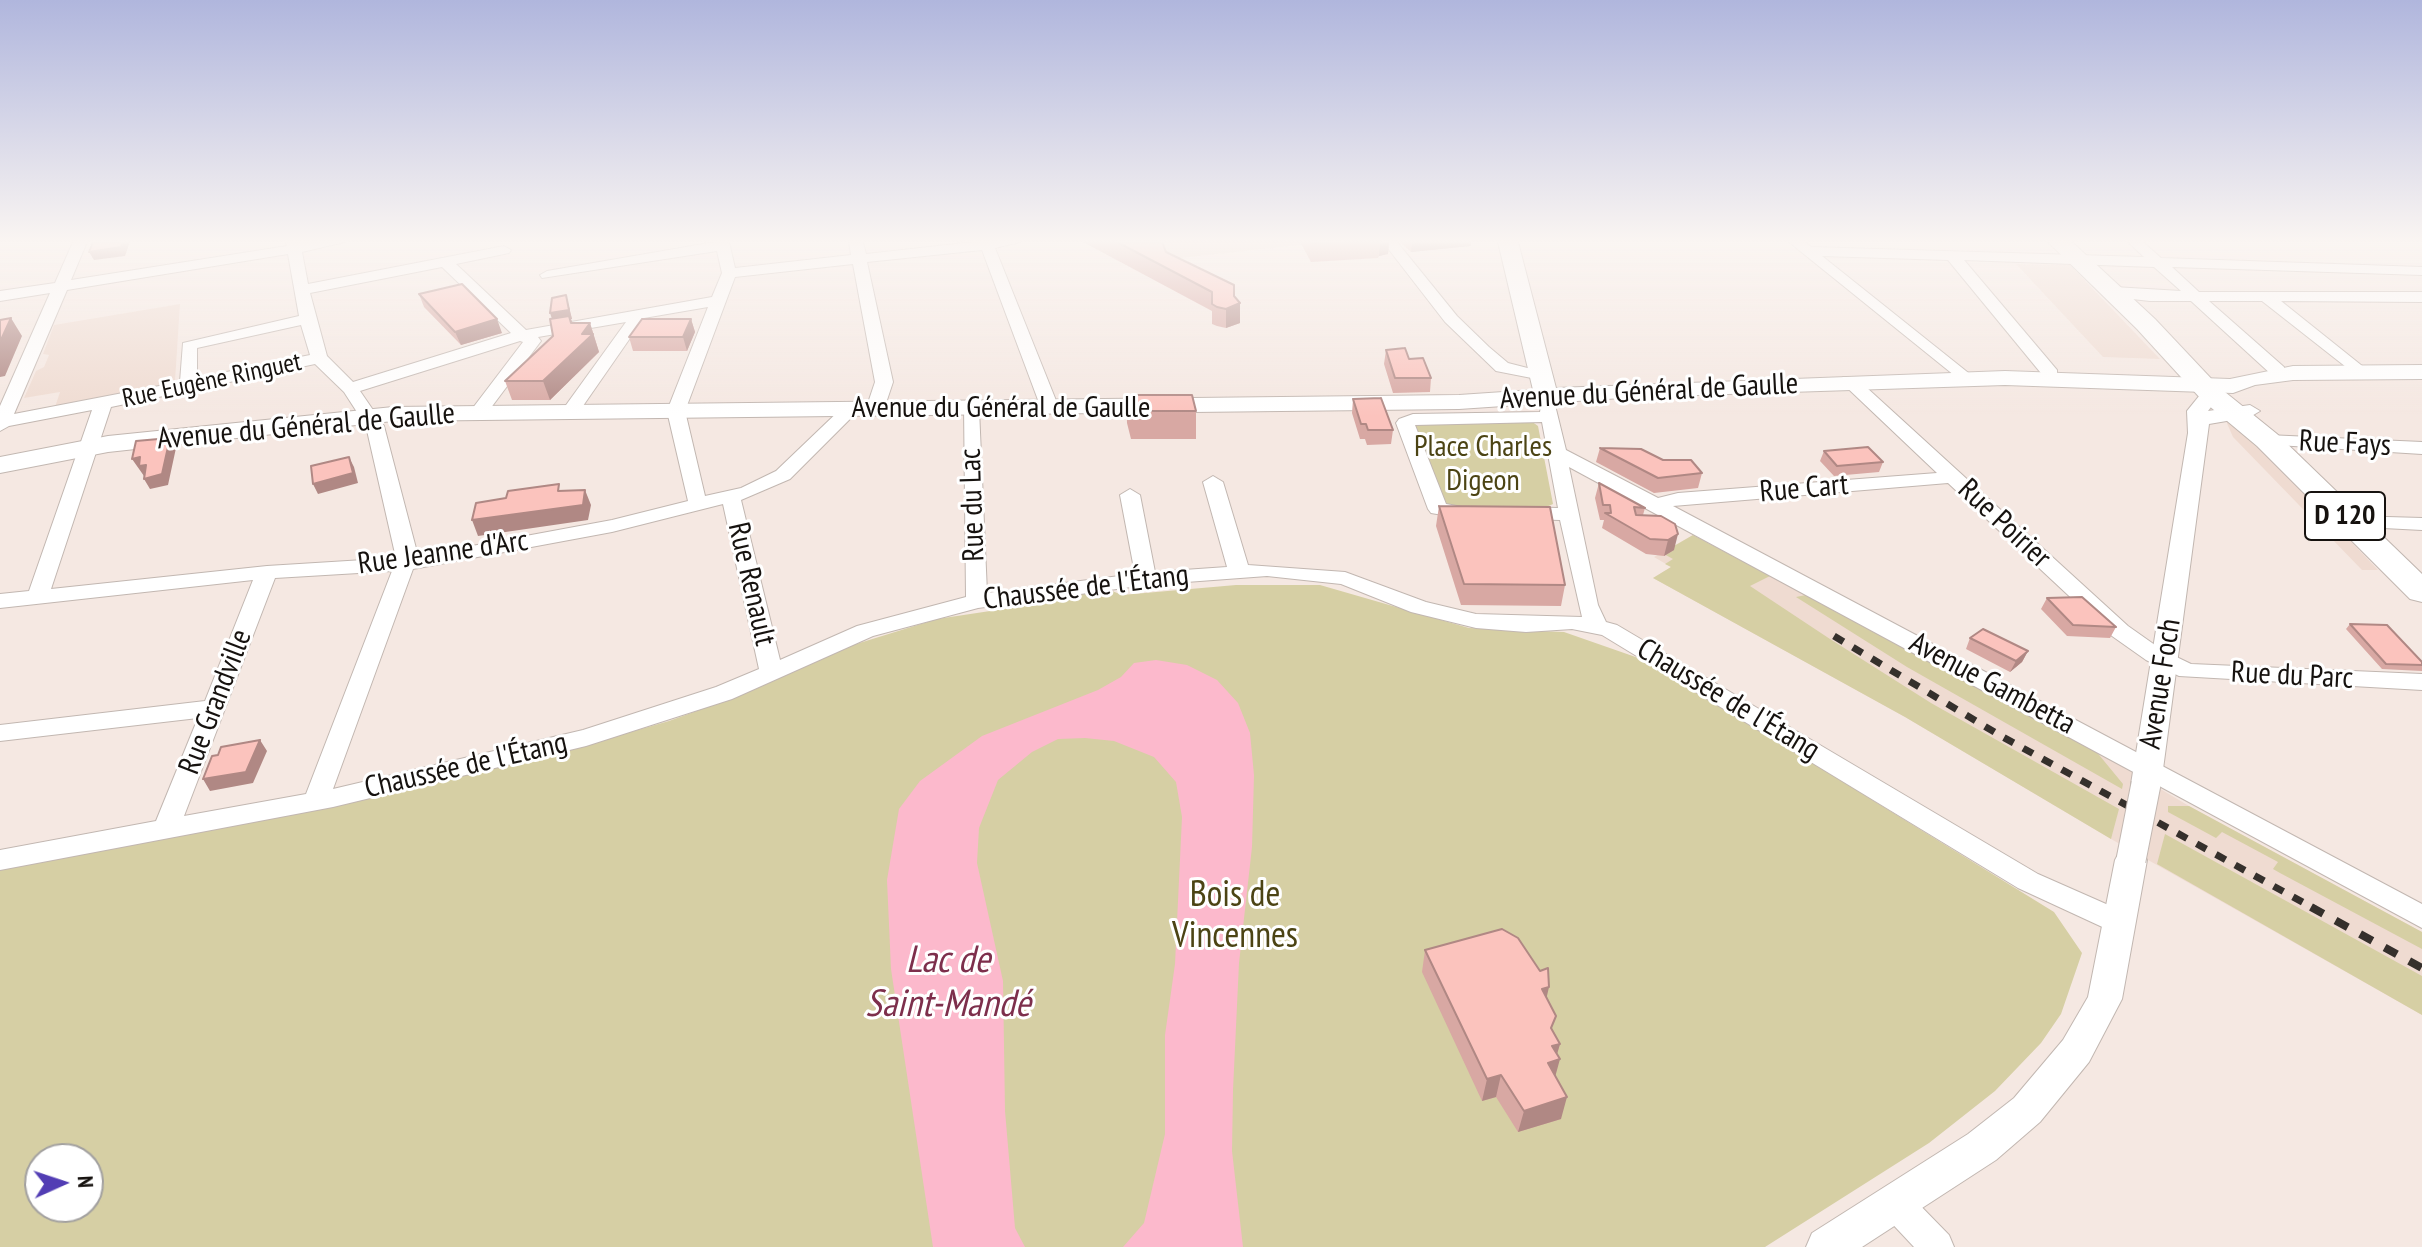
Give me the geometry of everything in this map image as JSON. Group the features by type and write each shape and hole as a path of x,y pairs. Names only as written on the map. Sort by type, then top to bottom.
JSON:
{"main road":[{"path":"1522,300 1546,396"},
{"name":"D 120","path":"2122,300 2184,366 2224,393"},
{"name":"D 120","path":"2146,300 2267,440 2418,585"},
{"name":"Avenue du Général de Gaulle","path":"2005,378 2139,373 2184,366"},
{"name":"Avenue du Général de Gaulle","path":"0,465 86,448 368,416 1459,402 1849,381 2005,378 2112,379 2224,393 2250,379 2285,372 2422,372"}],"street":[{"path":"1,424 55,300"},
{"path":"304,300 319,358 350,389 375,426 408,555 316,801"},
{"path":"478,413 533,341 522,335 486,300"},
{"path":"863,409 884,382 867,300"},
{"path":"1008,300 1050,408"},
{"path":"1436,300 1483,351 1546,396 1560,454 1587,605 1596,625"},
{"path":"1867,300 1965,379"},
{"path":"1990,300 2051,374"},
{"path":"2201,300 2285,372"},
{"path":"2271,300 2360,373"},
{"path":"350,389 522,335 716,301 676,411 696,498 703,504"},
{"path":"570,412 639,314"},
{"path":"188,388 189,346 307,319"},
{"name":"Rue Eugène Ringuet","path":"1,424 188,388 319,358"},
{"name":"Rue Poirier","path":"1849,381 2120,631 2164,660"},
{"name":"Avenue Foch","path":"1826,1247 1982,1147 2027,1110 2076,1051 2105,999 2147,776 2199,433 2198,419 2224,393"},
{"path":"1546,396 1413,419 1405,423 1438,509 1571,514"},
{"path":"38,597 86,448 104,403"},
{"name":"Rue Jeanne d'Arc","path":"0,601 267,572 406,564 612,526 731,497 783,475 863,409"},
{"name":"Rue du Lac","path":"970,409 977,601"},
{"name":"Rue Fays","path":"2267,440 2422,448"},
{"name":"Avenue Gambetta","path":"1560,454 2147,776 2422,917"},
{"name":"Rue Cart","path":"1655,505 1678,499 1954,477"},
{"path":"1213,482 1239,571"},
{"path":"1130,495 1146,579"},
{"name":"Rue Renault","path":"731,497 771,671"},
{"path":"2352,522 2422,524"},
{"name":"Chaussée de l'Étang","path":"0,860 165,832 316,801 586,738 680,709 865,631 977,601 1146,579 1292,570 1345,578 1419,607 1476,621 1518,625 1572,622 1596,625 1636,644 2118,935"},
{"name":"Rue Grandville","path":"165,832 267,572"},
{"name":"Rue du Parc","path":"2164,660 2187,671 2422,682"},
{"path":"0,733 214,708"},
{"path":"1896,1204 1937,1247"}],"shaded area":[{"path":"2050,300 2104,300 2160,359 2103,357"},
{"path":"180,304 175,381 165,387 55,407 60,392 24,398 36,371 44,367 49,355 43,354 54,325"},
{"path":"2226,421 2242,427 2378,570 2362,570 2233,437"},
{"path":"1693,535 2095,750 2189,806 2422,932 2422,1015 2111,839 1905,717 1653,578 1671,567 1654,557"}],"green space":[{"name":"Place Charles Digeon","path":"1531,421 1538,426 1553,504 1544,508 1447,507 1412,425"},
{"path":"1693,535 1770,576 1750,586 1830,639 1931,703 2119,809 2111,839 1905,717 1653,578 1671,567 1665,564 1673,559 1662,553"},
{"name":"Bois de Vincennes","path":"1236,585 1320,585 1469,628 1564,632 1647,661 2054,912 2082,953 2061,1014 2041,1043 1995,1091 1929,1143 1765,1247 0,1247 0,868 325,806 550,755 669,721 727,700 853,645 937,619 1050,602 1049,595 1105,588 1122,595"},
{"path":"1806,595 2095,750 2123,784 2122,789 1907,667 1796,597"},
{"path":"2168,806 2189,806 2422,932 2422,949 2273,869 2278,862 2222,832 2216,838 2168,812"},
{"path":"2165,834 2422,976 2422,1015 2157,864"}],"water":[{"name":"Lac de Saint-Mandé","path":"1156,660 1187,665 1217,680 1238,703 1250,733 1254,775 1252,847 1239,963 1232,1151 1243,1247 1123,1247 1144,1223 1165,1134 1165,1035 1175,964 1182,817 1176,782 1154,757 1114,741 1085,738 1058,739 1032,752 998,780 979,828 977,863 1003,981 1005,1111 1015,1228 1025,1247 933,1247 891,969 887,880 899,809 920,781 982,736 1098,690 1121,677 1134,663"}],"building":[{"path":"425,300 478,300 497,319 455,332"},
{"path":"552,300 567,300 569,310 550,313"},
{"path":"1212,300 1238,300 1240,303 1226,309 1212,304"},
{"path":"569,316 571,323 590,323 582,334 593,334 543,381 505,381 553,336 550,319"},
{"path":"11,318 0,342 0,320"},
{"path":"642,319 691,319 683,337 629,337"},
{"path":"1405,348 1409,359 1423,358 1431,378 1395,378 1386,350"},
{"path":"1126,395 1192,395 1196,411 1129,411"},
{"path":"1381,398 1393,430 1368,430 1366,424 1361,424 1353,399"},
{"path":"170,438 162,474 144,479 146,465 139,466 140,457 132,459 136,441"},
{"path":"1868,447 1883,462 1837,466 1824,451"},
{"path":"1600,448 1641,449 1663,460 1691,460 1702,473 1658,478"},
{"path":"349,457 353,473 313,484 311,466"},
{"path":"1599,483 1645,508 1634,507 1636,515 1661,516 1675,524 1678,534 1668,540 1650,539 1605,513 1611,513 1610,505 1603,505"},
{"path":"559,484 558,491 585,490 583,505 472,520 476,503 506,498 508,491"},
{"path":"1439,506 1550,507 1565,585 1464,584"},
{"path":"2082,597 2116,627 2073,625 2047,598"},
{"path":"2350,624 2387,625 2422,665 2386,664"},
{"path":"1983,629 2028,651 2016,661 1970,638"},
{"path":"260,740 246,772 203,779 212,756 218,755 221,747"},
{"path":"1502,929 1518,938 1540,971 1548,968 1549,987 1542,989 1556,1016 1551,1028 1560,1044 1552,1046 1560,1059 1548,1063 1567,1097 1524,1111 1501,1075 1487,1079 1425,950"}],"railway":[{"path":"1834,636 2001,736 2315,909"},
{"path":"2311,907 2422,968"}]}
